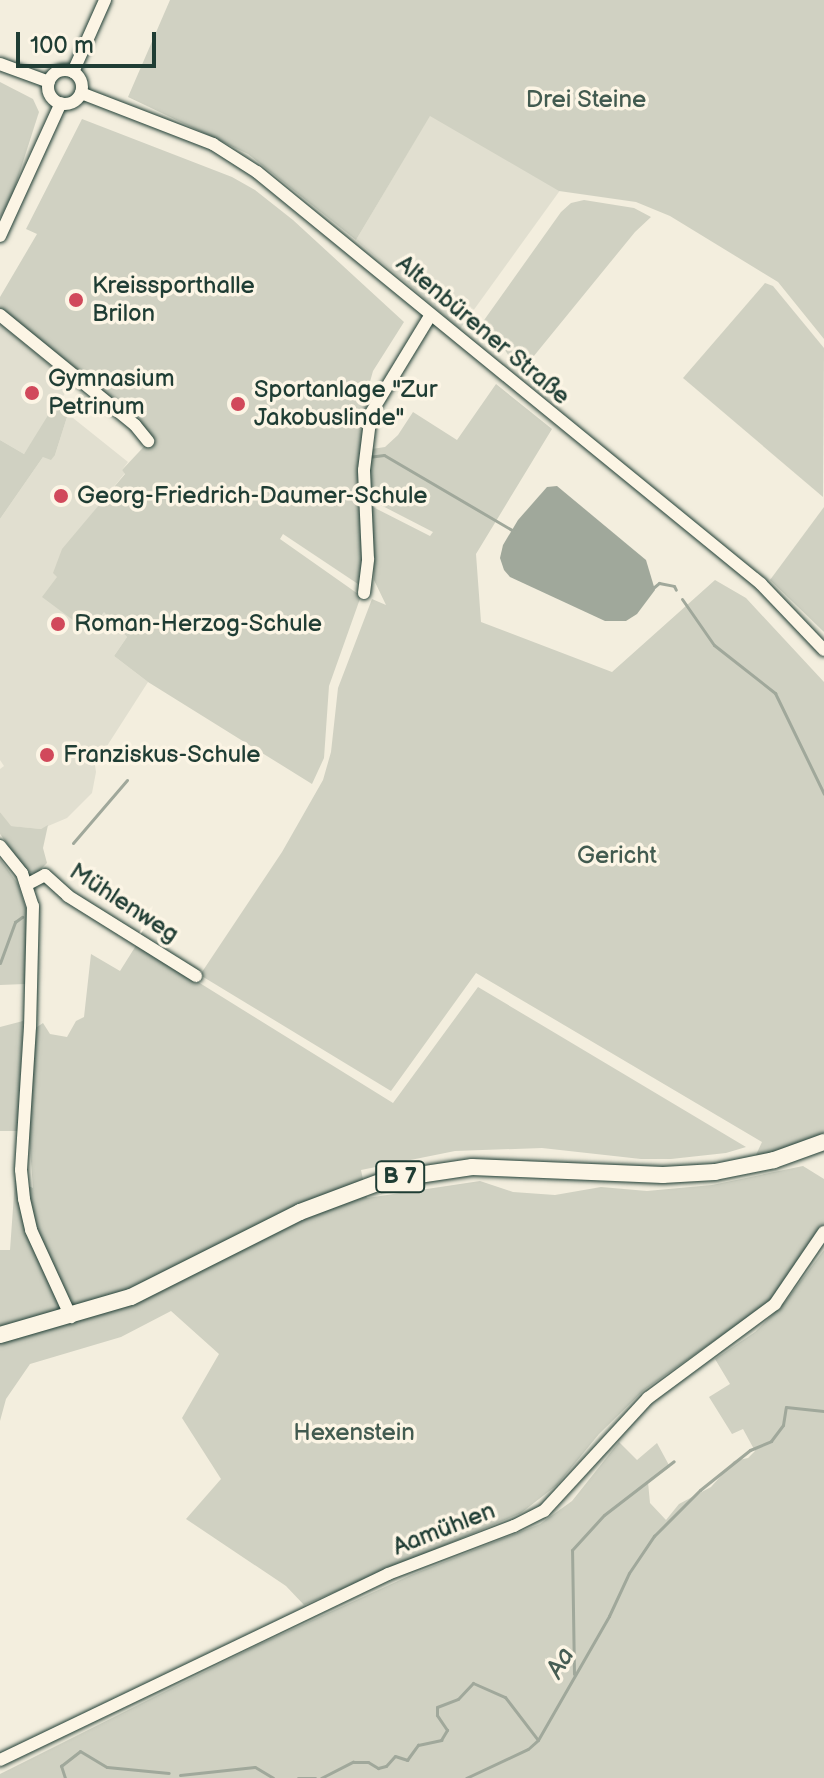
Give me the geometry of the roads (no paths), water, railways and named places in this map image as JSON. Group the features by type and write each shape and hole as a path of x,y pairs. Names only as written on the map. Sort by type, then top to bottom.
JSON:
{"main road":[{"name":"B 7","path":"0,1335 71,1317 160,1284 300,1212 385,1180 472,1167 663,1175 715,1172 822,1147"}],"street":[{"path":"73,72 105,0"},
{"path":"0,64 49,82"},
{"path":"59,72 73,72 82,84 81,93 73,102 61,103 49,93 49,82 59,72"},
{"name":"Altenbürener Straße","path":"81,93 160,122 233,156 290,198 430,316 761,584 824,650"},
{"path":"0,236 61,103"},
{"path":"0,315 135,425 148,441"},
{"path":"364,593 368,559 364,470 371,413 430,316"},
{"name":"Mühlenweg","path":"0,846 18,866 28,884 33,906 23,1108 24,1199 31,1230 71,1317"},
{"name":"Mühlenweg","path":"28,884 45,875 68,896 196,976"},
{"name":"Aamühlen","path":"0,1760 388,1574 514,1526 544,1511 648,1398 775,1304 824,1232"}],"waterway":[{"path":"368,457 384,455 515,532"},
{"path":"653,588 659,583 674,586 676,590"},
{"path":"682,599 714,645 775,693 824,794"},
{"path":"73,843 127,780"},
{"path":"0,963 15,922 22,917"},
{"name":"Aa","path":"321,1778 353,1762 368,1762 378,1768 386,1766 395,1756 407,1760 418,1745 441,1740 447,1730 437,1715 437,1707 458,1699 473,1683 505,1697 538,1740 609,1616 629,1573 654,1536 700,1490 750,1450 771,1441 783,1425 786,1407 824,1411"},
{"path":"574,1674 572,1550 604,1515 674,1461"},
{"path":"466,1778 528,1749 538,1740"},
{"name":"Aa","path":"65,1778 61,1766 80,1751 107,1767 169,1773"},
{"name":"Aa","path":"180,1775 255,1767 273,1778"},
{"name":"Aa","path":"298,1778 315,1778"}],"place":[{"name":"Kreissporthalle Brilon","path":"76,300"},
{"name":"Gymnasium Petrinum","path":"32,393"},
{"name":"Sportanlage \"Zur Jakobuslinde\"","path":"238,404"},
{"name":"Georg-Friedrich-Daumer-Schule","path":"61,496"},
{"name":"Roman-Herzog-Schule","path":"58,624"},
{"name":"Franziskus-Schule","path":"47,755"}],"park label":[{"name":"Drei Steine","path":"586,100"},
{"name":"Gericht","path":"617,856"},
{"name":"Hexenstein","path":"354,1433"}]}
